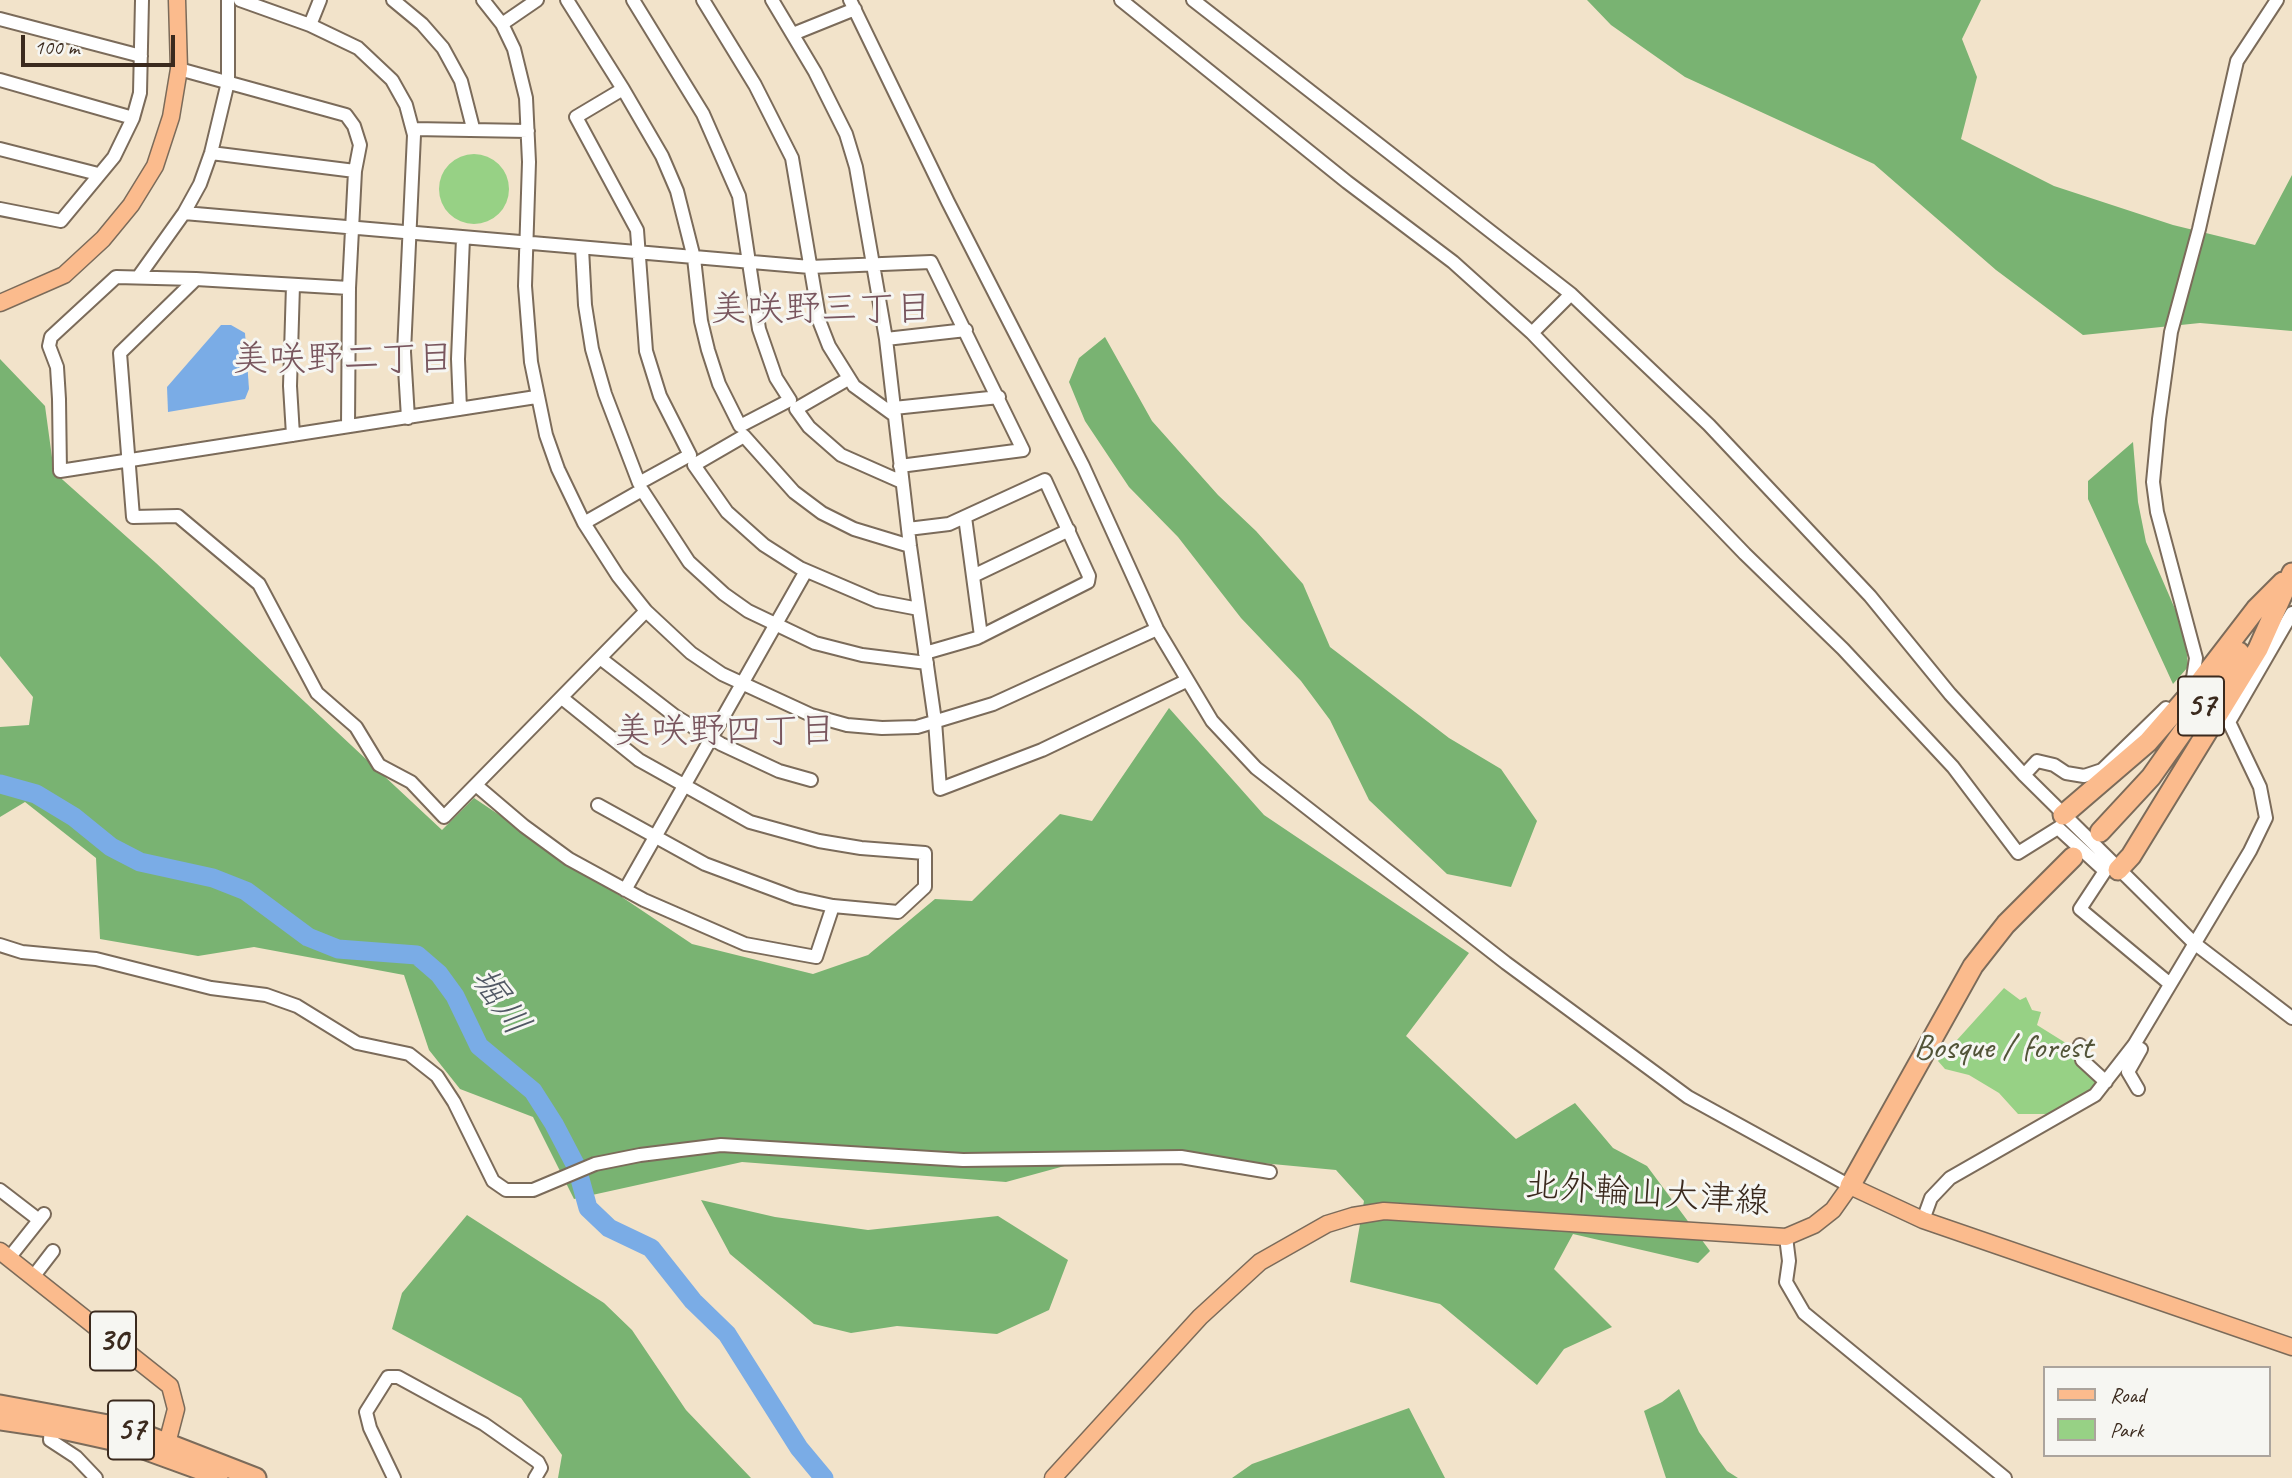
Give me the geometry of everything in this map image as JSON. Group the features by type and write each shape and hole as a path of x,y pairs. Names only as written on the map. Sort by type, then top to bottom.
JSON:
{"highway":[{"path":"2063,815 2148,743 2196,687 2256,609 2292,573"},
{"path":"2118,870 2131,856 2258,649 2292,573"},
{"name":"57","path":"2100,832 2151,777 2292,573"},
{"path":"1850,1186 1973,967 2006,924 2073,857"},
{"name":"57","path":"0,1405 130,1429 222,1478"},
{"name":"57","path":"0,1420 165,1448 256,1478"}],"main road":[{"path":"0,303 64,275 103,239 131,205 155,166 172,117 179,69 177,0"},
{"path":"1850,1186 1923,1220 2292,1347"},
{"name":"北外輪山大津線","path":"1053,1478 1200,1317 1245,1275 1271,1254 1327,1224 1384,1211 1510,1217 1786,1237 1814,1224 1833,1210 1850,1186"},
{"name":"30","path":"4,1254 170,1387 176,1409 165,1448"}],"street":[{"path":"0,209 61,221 114,157 133,118 140,93 142,0"},
{"path":"139,276 184,213 200,184 211,153 228,82 228,0"},
{"path":"240,0 310,25 358,48 392,80 413,129 404,352 408,418"},
{"path":"310,25 320,0"},
{"path":"393,0 422,23 443,48 461,81 473,128"},
{"path":"483,0 502,24 514,49 526,98 526,299 537,397 558,470 584,523 618,576 646,611 691,653 742,683 811,715 847,725 917,727 993,704 1157,629"},
{"path":"502,24 537,0"},
{"path":"567,0 662,156 677,191 694,258 701,321 708,350 719,384 742,431 794,492 822,513 854,529 910,546"},
{"path":"633,0 702,114 722,152 739,195 766,353 793,405 816,434 841,455 902,482"},
{"path":"703,0 755,85 792,158 820,323 848,379 894,412 999,397"},
{"path":"772,0 846,134 856,167 886,339 910,546 935,722 940,789 1042,750 1185,681"},
{"path":"1121,0 1347,182 1452,262 1532,333 1745,554 1843,649 1952,766 2018,853 2058,828 2105,871 2080,909 2169,984"},
{"path":"1193,0 1571,294 1709,425 1851,576 1958,704 2063,815 2194,943 2292,1018"},
{"path":"2024,775 2037,761 2054,765 2066,773 2084,776 2102,770 2133,743 2193,677 2196,658 2193,640 2157,512 2154,482 2159,419 2171,332 2199,229 2237,61 2277,0"},
{"path":"793,34 852,5 948,202 1083,466 1157,629 1185,681 1212,720 1255,768 1506,963 1688,1097 1850,1186"},
{"path":"0,19 141,56"},
{"path":"179,69 346,115 354,126 360,145 355,171 349,288 348,426"},
{"path":"0,80 133,118"},
{"path":"623,89 576,117 631,215 640,250 646,351 660,396 692,460 727,512 764,545 806,571 877,601 919,609"},
{"path":"413,129 528,131"},
{"path":"0,149 98,174"},
{"path":"211,153 355,171"},
{"path":"184,213 582,248 640,250 694,258 810,267 930,262 1022,443 1020,452 900,466"},
{"path":"460,409 458,359 463,238"},
{"path":"582,248 585,305 592,349 605,394 640,486 689,562 724,594 775,626 815,643 862,655 926,658 981,636 1088,582 1089,576 1045,480 950,524 908,529"},
{"path":"349,288 116,277 51,337 49,346 57,368 60,471 537,397"},
{"path":"197,279 120,353 133,517 178,516 259,584 317,693 356,727 379,765 411,782 444,817 646,611"},
{"path":"293,285 290,386 293,435"},
{"path":"1532,333 1571,294"},
{"path":"886,339 965,330"},
{"path":"584,523 640,486 742,431 848,379"},
{"path":"965,517 981,636"},
{"path":"973,576 1069,530"},
{"path":"625,890 806,571"},
{"path":"1923,1220 1931,1198 1950,1178 2095,1095 2134,1045 2250,851 2266,818 2260,788 2229,722 2292,613"},
{"path":"600,658 675,716 711,738 779,771 811,780"},
{"path":"562,698 630,753 684,787 750,822 782,833 861,848 925,853 925,887 898,912 833,906 796,898 749,883 655,839 598,805"},
{"path":"477,786 524,826 569,859 625,890 745,944 816,957 833,906"},
{"path":"0,945 23,953 96,959 211,988 266,995 296,1006 357,1043 409,1054 437,1076 454,1102 493,1181 506,1190 533,1189 595,1164 639,1155 721,1145 963,1160 1181,1157 1270,1172"},
{"path":"2080,1045 2082,1060 2106,1082"},
{"path":"2134,1045 2140,1049 2128,1072 2138,1089"},
{"path":"0,1190 41,1217 4,1254"},
{"path":"1786,1237 1789,1261 1786,1282 1804,1313 2006,1478"},
{"path":"33,1277 53,1251"},
{"path":"394,1478 370,1428 366,1412 388,1377 398,1377 484,1424 538,1462 541,1468 534,1478"},
{"path":"51,1427 50,1440 75,1457 96,1478"}],"green space":[{"path":"1587,0 1981,0 1962,39 1977,77 1961,139 2054,186 2173,225 2255,245 2292,175 2292,331 2200,323 2083,335 1996,270 1874,164 1685,77 1611,25"},
{"path":"481,154 494,160 503,169 507,175 507,203 499,214 488,222 467,224 449,214 441,203 439,182 449,164 460,156"},
{"path":"1105,337 1152,421 1303,584 1330,647 1449,738 1501,769 1537,821 1511,887 1447,874 1369,800 1330,720 1301,681 1241,618 1178,537 1129,487 1085,421 1069,382 1079,358"},
{"path":"0,359 45,406 54,472 156,563 442,830 474,798 692,944 813,974 868,955 935,899 972,901 1060,814 1092,821 1169,708 1264,815 1469,953 1406,1036 1516,1139 1575,1103 1613,1148 1647,1166 1710,1251 1698,1263 1573,1234 1554,1269 1612,1327 1564,1349 1537,1385 1440,1304 1350,1282 1364,1201 1336,1170 1123,1150 1006,1182 742,1162 574,1199 533,1117 460,1089 429,1050 404,975 254,947 198,956 100,939 96,858 25,802 0,817 0,727 29,725 33,697 0,656"},
{"path":"2133,442 2138,502 2146,542 2185,632 2188,667 2173,684 2088,499 2088,481"},
{"name":"Bosque / forest","path":"2004,988 2020,1000 2026,997 2032,1010 2041,1012 2037,1025 2069,1045 2075,1053 2075,1064 2092,1078 2111,1079 2061,1114 2018,1114 1999,1093 1969,1075 1945,1069 1938,1061"},
{"path":"701,1200 775,1217 868,1230 998,1216 1068,1260 1049,1310 997,1334 897,1326 851,1333 814,1324 730,1254"},
{"path":"467,1215 604,1303 632,1330 686,1410 751,1478 558,1478 562,1455 521,1398 392,1329 402,1293"},
{"path":"1679,1389 1699,1432 1727,1471 1738,1478 1666,1478 1644,1411"},
{"path":"1409,1408 1445,1478 1232,1478 1252,1464"}],"water":[{"path":"221,325 231,325 245,333 249,389 245,399 168,412 167,387"}],"waterway":[{"name":"堀川","path":"0,784 36,794 74,817 111,847 140,862 213,878 246,891 308,937 338,949 417,955 439,974 455,996 479,1046 533,1091 577,1168 588,1208 609,1228 651,1248 693,1301 727,1334 799,1448 824,1478"}],"district":[{"name":"美咲野三丁目","path":"821,310"},
{"name":"美咲野二丁目","path":"343,360"},
{"name":"美咲野四丁目","path":"725,732"}]}
